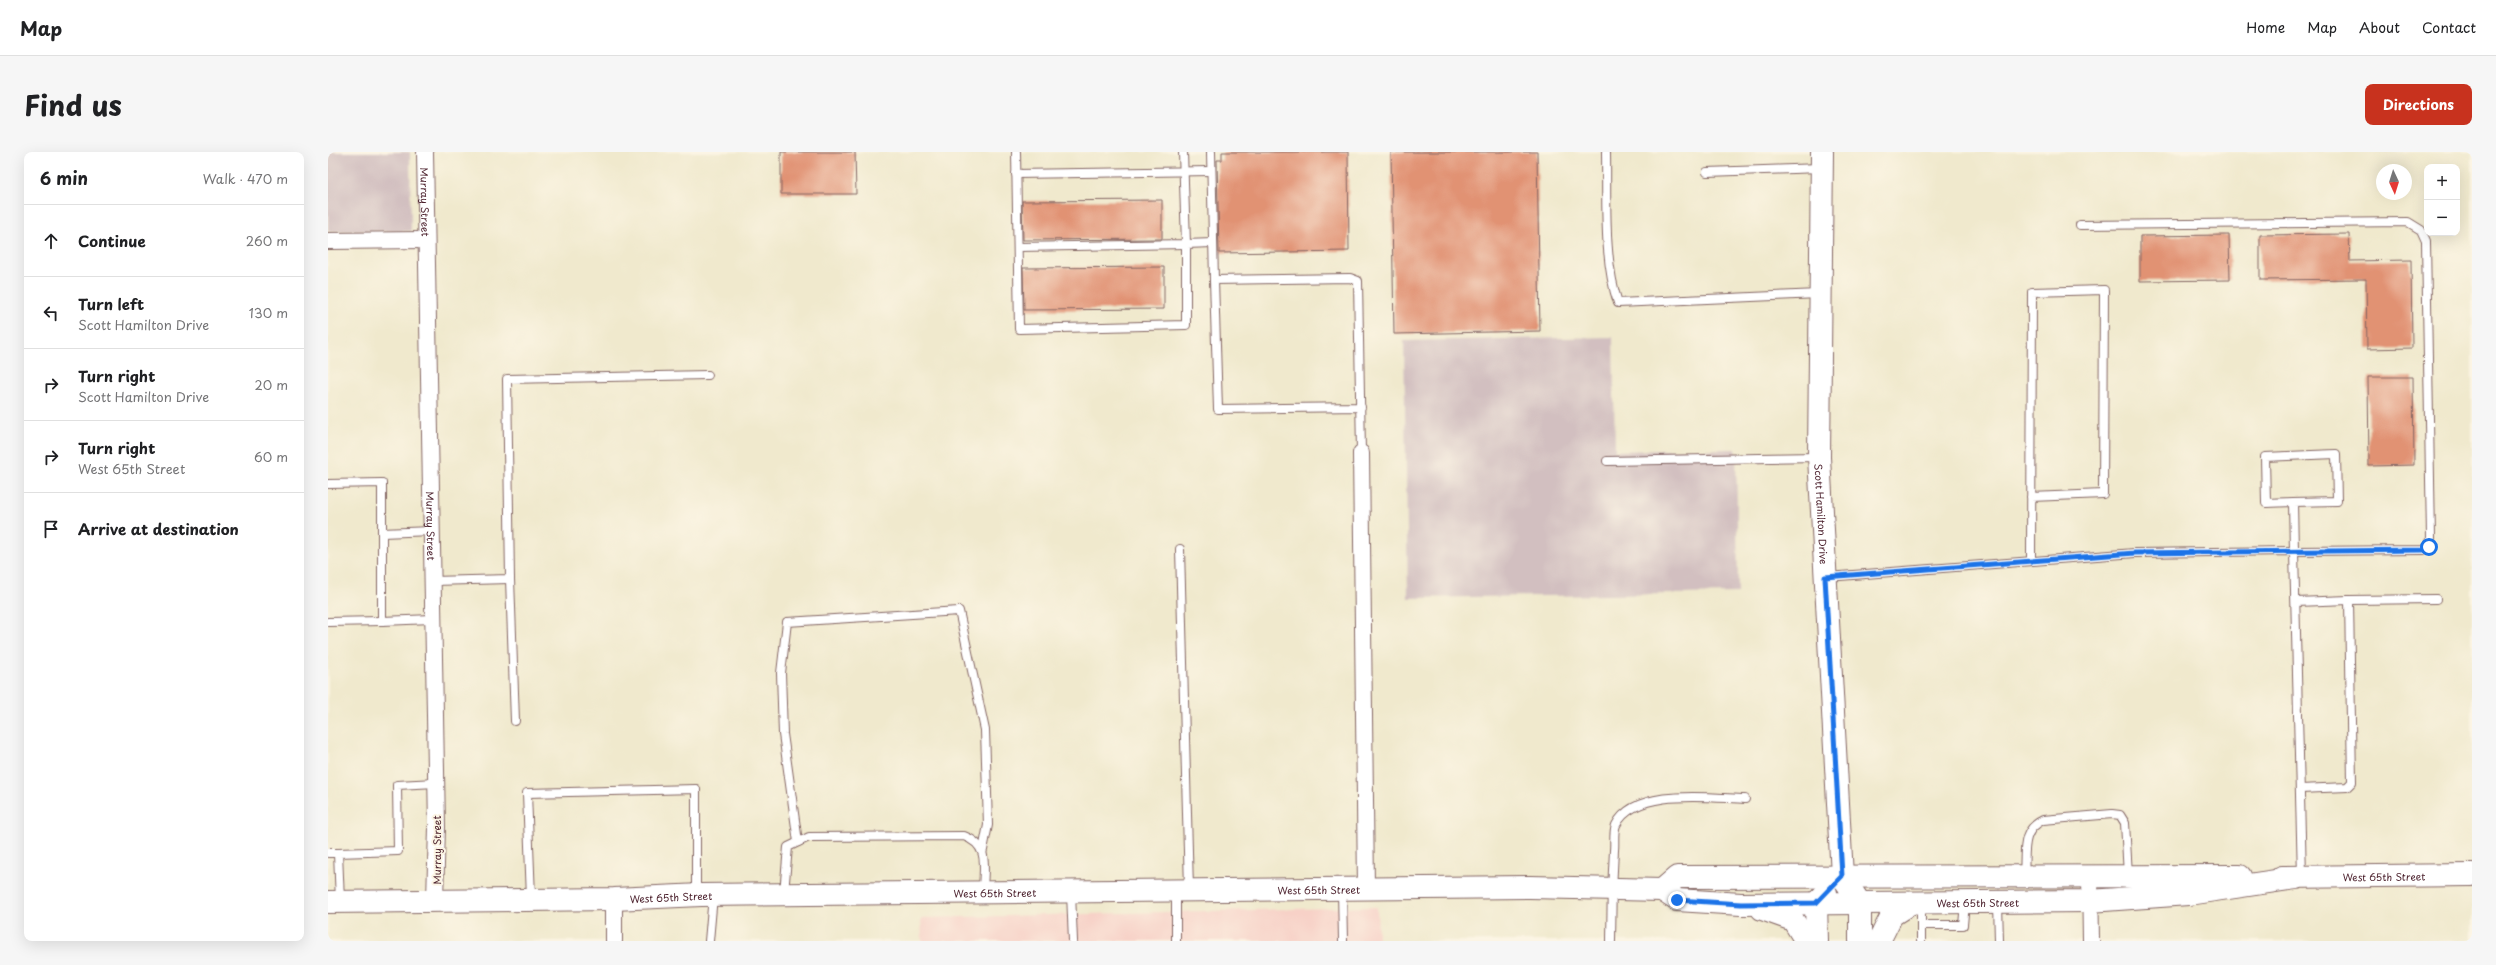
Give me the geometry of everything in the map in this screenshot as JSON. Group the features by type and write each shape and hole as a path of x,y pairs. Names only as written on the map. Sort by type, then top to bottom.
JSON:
{"main road":[{"name":"Scott Hamilton Drive","path":"1822,160 1822,294 1819,457 1842,876"},
{"name":"West 65th Street","path":"1662,890 1677,877 2187,875 2299,878 2472,875"},
{"path":"1817,941 1816,903 1842,876 1860,903 1860,941"},
{"name":"West 65th Street","path":"334,902 614,899 705,895 1342,888 1662,890 1677,900 1741,904 2090,901 2188,894 2299,878"},
{"path":"1878,941 1892,916 1916,902"},
{"path":"1741,904 1776,912 1793,920 1806,941"}],"street":[{"name":"Murray Street","path":"425,152 425,240 436,783 435,900"},
{"path":"328,241 425,240"},
{"path":"1361,453 1366,888"},
{"path":"2090,875 2091,941"},
{"path":"614,899 614,941"}],"lane":[{"path":"1016,152 1019,330 1186,324 1186,244 1183,152"},
{"path":"1210,152 1218,409 1361,407"},
{"path":"1606,152 1608,226 1613,287 1618,303 1822,294"},
{"path":"1707,172 1822,160"},
{"path":"1016,174 1211,171"},
{"path":"1825,577 2135,553 2424,550 2429,547 2431,538 2426,241 2421,230 2408,222 2080,225"},
{"path":"1018,247 1213,243"},
{"path":"1214,280 1355,278 1358,281 1361,453"},
{"path":"2031,497 2103,494 2104,290 2032,292 2031,497 2032,561"},
{"path":"515,721 510,579 507,379 708,375"},
{"path":"2336,454 2337,501 2293,502 2266,503 2265,457 2336,454"},
{"path":"1607,461 1819,457"},
{"path":"328,484 382,483 382,621"},
{"path":"2293,502 2300,789 2299,878"},
{"path":"382,533 431,531"},
{"path":"1176,941 1182,890 1180,549"},
{"path":"432,581 510,579"},
{"path":"2296,602 2436,599"},
{"path":"2300,789 2347,787 2352,782 2349,600"},
{"path":"798,842 783,734 782,673 787,622 959,611 985,730 988,825 983,850 982,893"},
{"path":"328,622 432,619"},
{"path":"328,853 398,851 397,785 436,783"},
{"path":"531,899 527,793 696,789 709,941"},
{"path":"1611,941 1611,889 1616,826 1631,811 1645,803 1668,797 1744,799"},
{"path":"2024,875 2024,848 2028,832 2033,825 2043,820 2112,814 2120,815 2125,823 2128,876"},
{"path":"784,895 788,847 809,837 964,836 975,840 983,850"},
{"path":"334,902 338,853"},
{"path":"1342,888 1343,941"},
{"path":"1071,892 1072,941"},
{"path":"1916,902 1921,925 1921,941"},
{"path":"1921,925 1963,924 1965,902"},
{"path":"1998,902 1999,941"}],"shaded area":[{"path":"328,152 410,152 411,231 328,231"},
{"path":"1613,337 1615,451 1736,449 1738,593 1408,598 1404,341"},
{"path":"1377,907 1378,941 922,941 921,918"}],"building":[{"path":"781,152 855,152 856,194 781,194"},
{"path":"1222,152 1348,152 1349,251 1219,253 1217,160 1222,160"},
{"path":"1391,152 1537,152 1540,331 1394,334"},
{"path":"1162,200 1162,239 1023,240 1022,201"},
{"path":"2349,234 2350,261 2411,260 2412,348 2367,349 2366,279 2260,280 2260,235"},
{"path":"2229,235 2230,280 2140,281 2140,236"},
{"path":"1164,267 1164,309 1024,310 1023,268"},
{"path":"2368,377 2413,377 2414,465 2369,466"}],"route":[{"path":"1677,900 1741,904 1816,903 1842,876 1825,577 2135,553 2424,550 2429,547"}]}
